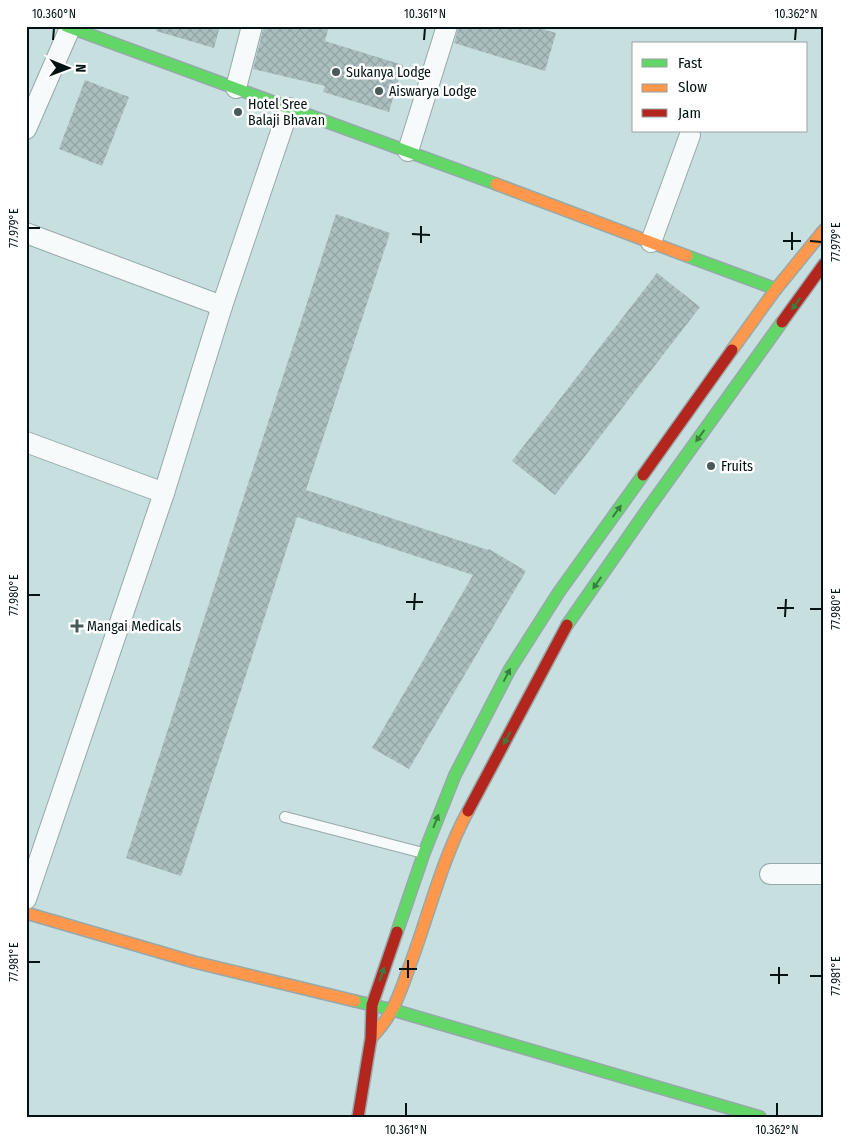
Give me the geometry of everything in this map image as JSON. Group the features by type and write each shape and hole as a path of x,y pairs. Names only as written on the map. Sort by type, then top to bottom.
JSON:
{"main road":[{"path":"68,27 408,151 776,289"},
{"path":"371,1038 381,1028 393,1010 424,928 454,837 608,544 776,289 824,230"},
{"path":"358,1117 371,1038 372,1005 424,853 455,775 510,669 559,592 608,544 824,264"},
{"path":"26,913 194,962 393,1010 760,1117"}],"street":[{"path":"236,88 252,26"},
{"path":"408,151 448,26"},
{"path":"26,129 68,27"},
{"path":"26,900 164,493 222,306 289,108"},
{"path":"651,242 690,135"},
{"path":"26,233 222,306"},
{"path":"26,442 164,493"},
{"path":"770,874 824,874"}],"lane":[{"path":"286,817 424,853"}],"building":[{"path":"157,26 220,26 214,48 156,31"},
{"path":"264,26 329,26 325,41 403,65 389,112 323,92 325,86 253,69"},
{"path":"459,26 533,26 556,33 545,71 454,43"},
{"path":"85,80 129,97 102,166 59,149"},
{"path":"336,214 390,233 306,490 489,549 526,571 409,769 372,748 473,575 297,517 181,876 126,858"},
{"path":"657,273 700,307 555,495 512,461"}],"traffic: fast":[{"path":"66,26 496,184"},
{"path":"687,256 776,289"},
{"path":"567,625 782,322"},
{"path":"397,932 424,853 455,775 510,669 559,592 643,475"},
{"path":"355,1001 393,1010 760,1117"}],"traffic: slow":[{"path":"496,184 687,256"},
{"path":"732,350 776,289 824,230"},
{"path":"371,1038 385,1021 399,995 443,867 468,811"},
{"path":"26,913 194,962 355,1001"}],"traffic: jam":[{"path":"782,322 824,264"},
{"path":"643,475 732,350"},
{"path":"468,811 567,625"},
{"path":"358,1117 371,1038 372,1005 397,932"}],"place":[{"name":"Sukanya Lodge","path":"336,72"},
{"name":"Aiswarya Lodge","path":"379,91"},
{"name":"Hotel Sree Balaji Bhavan","path":"238,112"},
{"name":"Fruits","path":"711,466"},
{"name":"Mangai Medicals","path":"77,626"}]}
